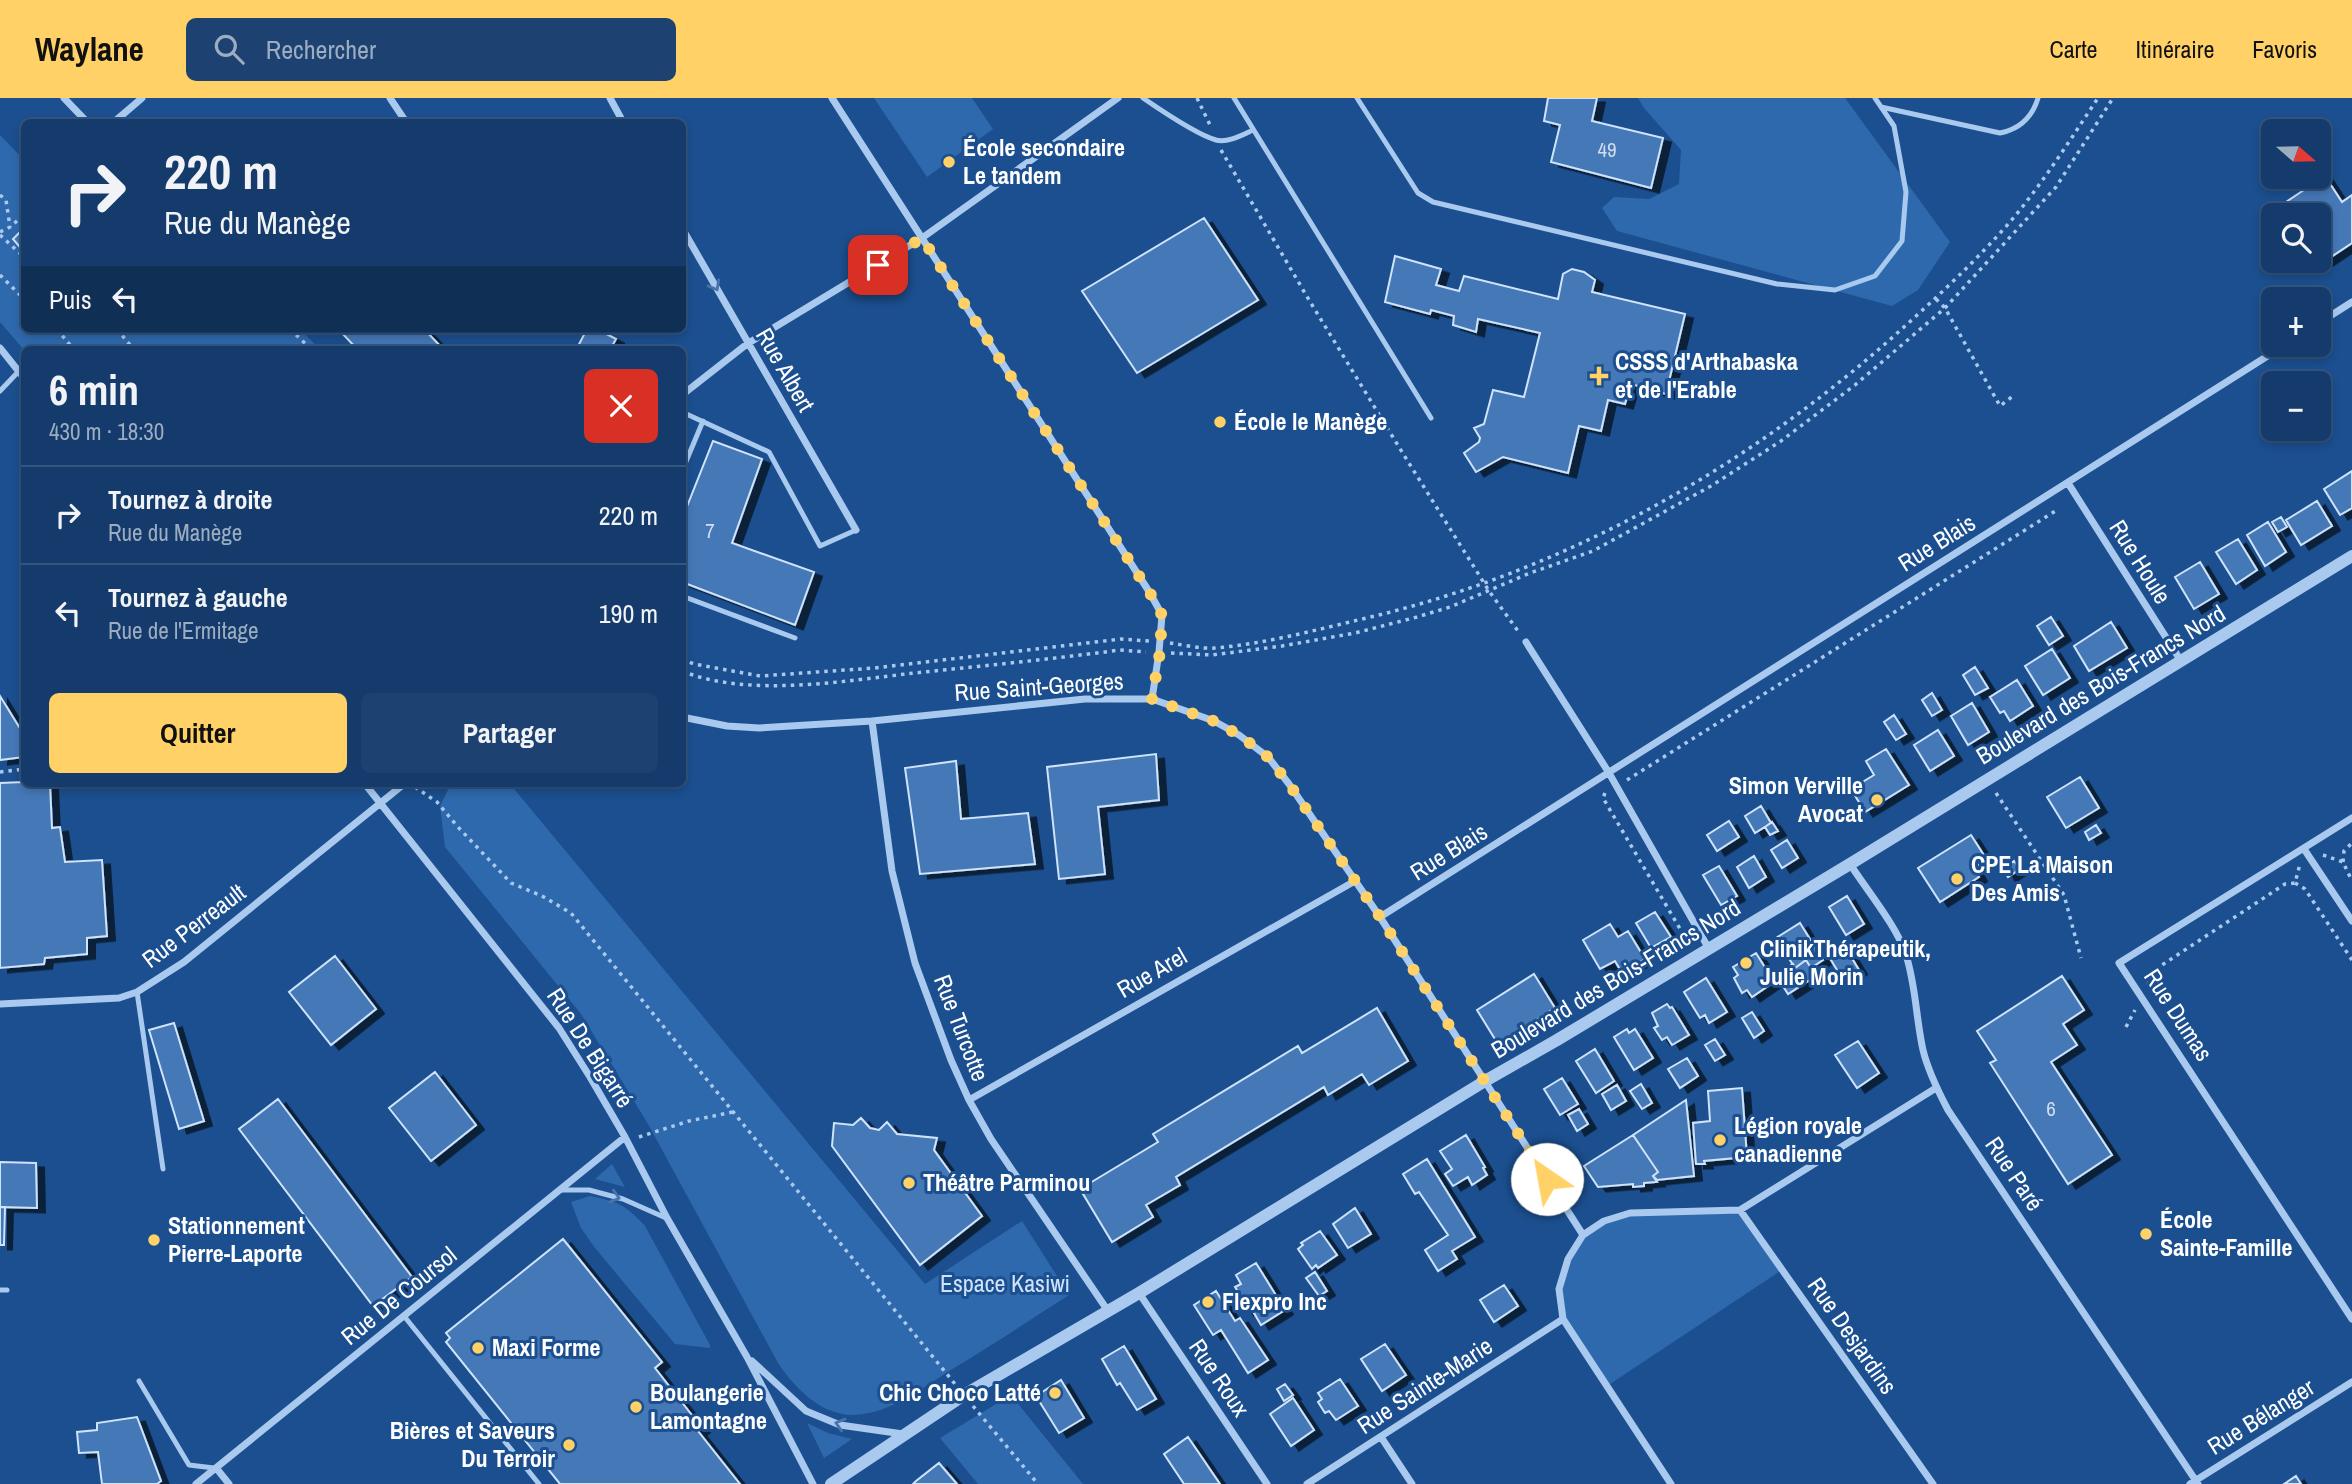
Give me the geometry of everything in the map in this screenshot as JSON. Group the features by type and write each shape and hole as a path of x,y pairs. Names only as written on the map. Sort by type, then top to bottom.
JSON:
{"street":[{"path":"64,98 84,119"},
{"path":"118,119 142,98"},
{"path":"390,98 404,119"},
{"path":"610,98 621,119"},
{"path":"832,98 1162,615 1160,652 1152,699"},
{"path":"686,392 747,344 922,238 1118,98"},
{"name":"Rue Albert","path":"686,236 856,530"},
{"path":"2331,315 2352,302"},
{"path":"0,348 21,373"},
{"name":"Rue Blais","path":"1380,917 2266,357"},
{"name":"Rue Houle","path":"2067,484 2180,661"},
{"name":"Boulevard des Bois-Francs Nord","path":"831,1484 964,1395 1139,1293 1485,1081 1850,864 2352,556"},
{"path":"1526,642 1609,774 1709,949"},
{"name":"Rue Saint-Georges","path":"686,718 727,726 759,728 1085,699 1152,699 1214,721 1239,735 1268,757 1380,917 1583,1235"},
{"name":"Rue Turcotte","path":"872,720 892,871 915,963 951,1060 969,1100 1010,1169 1108,1311"},
{"name":"Rue De Bigarré","path":"368,787 559,1028 626,1139 667,1218 747,1357 813,1484"},
{"name":"Rue Perreault","path":"0,1004 118,998 137,992 184,962 400,787"},
{"name":"Rue Dumas","path":"2352,818 2119,962 2352,1320"},
{"path":"2304,849 2352,921"},
{"name":"Rue Paré","path":"1850,864 1906,953 1914,986 1923,1052 1936,1088 1948,1110 2195,1482"},
{"name":"Rue Arel","path":"969,1100 1355,881"},
{"path":"1671,1484 1563,1319 1559,1289 1568,1259 1583,1235 1604,1221 1630,1213 1740,1210 1936,1088"},
{"name":"Rue De Coursol","path":"196,1484 218,1469 559,1190 626,1139"},
{"name":"Rue Desjardins","path":"1740,1210 1933,1484"},
{"name":"Rue Roux","path":"1139,1293 1267,1484"},
{"name":"Rue Sainte-Marie","path":"1307,1484 1563,1319"},
{"name":"Rue De Bigarré","path":"747,1357 806,1411 840,1425 907,1435"},
{"name":"Rue Bélanger","path":"2195,1482 2352,1382"},
{"path":"1381,1437 1412,1484"},
{"path":"218,1469 229,1484"}],"lane":[{"path":"1143,98 1217,140 1230,139 1253,130"},
{"path":"1234,98 1431,418"},
{"path":"1357,98 1418,192 1433,202 1777,284 1836,290 1875,276 1902,241 1906,192 1894,126 1875,98"},
{"path":"1881,107 2000,133 2015,130 2034,113 2038,98"},
{"path":"0,391 21,375"},
{"path":"686,414 769,452 820,546 856,530"},
{"path":"686,461 703,421"},
{"path":"686,597 795,638"},
{"path":"137,992 163,1169"},
{"path":"559,1190 589,1190 624,1199 667,1218"},
{"path":"0,1290 7,1290"},
{"path":"404,1316 539,1484"},
{"path":"139,1381 189,1465 218,1469"}],"path":[{"path":"1198,98 1223,155 1308,300 1483,582 1526,642"},
{"path":"686,661 760,676 875,668 1121,639 1213,648 1295,634 1413,607 1586,542 1704,479 1772,435 1847,378 1936,299 2010,222 2044,179 2098,98"},
{"path":"686,673 734,685 776,685 848,680 1121,650 1212,655 1282,646 1354,633 1450,607 1530,573 1593,551 1711,486 1780,441 1855,385 1945,308 2056,187 2113,98"},
{"path":"0,195 6,200 10,227"},
{"path":"21,218 0,233 21,254"},
{"path":"0,275 21,296"},
{"path":"1936,299 1945,308 2000,406 2013,396"},
{"path":"294,333 308,346"},
{"name":"Rue Blais","path":"1609,774 1629,780 2057,510"},
{"path":"0,772 21,769"},
{"path":"1609,774 1603,799 1686,940"},
{"path":"1987,779 2064,895 2081,958"},
{"path":"414,787 437,802 511,883 542,896 571,913 1038,1484"},
{"path":"2352,843 2344,851 2343,862 2352,881"},
{"path":"2295,883 2304,849 2343,862"},
{"path":"2126,1027 2156,968 2286,884 2295,883 2305,889 2352,960"},
{"path":"626,1139 733,1112"}],"green space":[{"path":"874,98 972,98 993,129 927,177"},
{"path":"1638,98 1845,98 1950,242 1918,290 1892,306 1617,231 1602,208 1614,197 1649,199 1679,184 1681,150"},
{"path":"0,135 21,157 21,333 304,333 316,346 21,346 0,322"},
{"name":"Espace Kasiwi","path":"450,787 512,787 925,1284 1022,1221 1069,1295 894,1405 855,1415 831,1411 810,1399 792,1382 778,1363 648,1124 581,1014 445,847 440,806"},
{"path":"612,1164 625,1187 595,1179"},
{"path":"590,1196 620,1205 645,1226 710,1348 675,1344 595,1248 581,1228 571,1202"},
{"path":"1740,1210 1782,1270 1607,1386 1563,1319 1559,1289 1568,1259 1583,1235 1604,1221 1630,1213"},
{"path":"1011,1395 1083,1484 978,1484 940,1438"},
{"path":"807,1423 828,1433 852,1439 824,1458"}],"building":[{"path":"1548,98 1597,98 1592,121 1663,138 1651,188 1551,162 1560,125 1544,121"},
{"path":"2331,185 2342,202 2352,195 2352,243 2331,257 2331,203 2286,202 2306,189 2331,189"},
{"path":"1204,218 1258,300 1137,373 1082,291"},
{"path":"21,231 21,248 13,239"},
{"path":"1395,256 1441,269 1436,285 1459,291 1464,276 1558,299 1563,274 1572,269 1584,272 1595,280 1592,292 1685,314 1666,394 1631,384 1625,404 1608,400 1601,431 1579,426 1568,473 1503,457 1476,472 1464,453 1479,442 1480,438 1474,428 1484,424 1493,390 1524,397 1540,333 1478,319 1476,332 1453,325 1454,316 1431,310 1430,314 1385,302"},
{"path":"342,333 428,333 440,346 354,346"},
{"path":"585,333 605,333 616,339 612,346 578,346"},
{"path":"713,441 762,459 732,543 814,572 795,625 686,584 686,509"},
{"path":"2352,471 2352,508 2340,515 2324,489"},
{"path":"2317,501 2332,526 2301,545 2286,520"},
{"path":"2281,517 2287,527 2278,532 2272,522"},
{"path":"2268,522 2286,552 2265,566 2247,535"},
{"path":"2238,539 2257,570 2236,584 2216,552"},
{"path":"2200,562 2219,594 2194,609 2175,577"},
{"path":"2051,617 2063,636 2049,645 2037,626"},
{"path":"2111,622 2127,648 2089,671 2074,646"},
{"path":"2052,649 2070,678 2043,695 2025,666"},
{"path":"1975,667 1988,688 1975,695 1963,675"},
{"path":"2017,680 2033,706 2010,721 2004,711 2000,713 1990,697"},
{"path":"1932,693 1942,710 1932,716 1922,700"},
{"path":"0,696 21,730 21,757 0,760"},
{"path":"1972,703 1989,732 1968,745 1951,716"},
{"path":"1894,715 1906,734 1896,740 1884,722"},
{"path":"1938,730 1954,756 1930,771 1914,745"},
{"path":"1886,749 1909,785 1865,812 1851,789 1874,775 1866,761"},
{"path":"1156,754 1159,800 1098,807 1105,874 1059,879 1047,767"},
{"path":"956,761 961,819 1028,813 1035,864 920,874 905,768"},
{"path":"2080,777 2099,808 2066,828 2047,797"},
{"path":"21,782 21,787 50,787 52,828 60,827 65,862 102,860 107,936 87,938 87,954 45,958 44,964 0,968 0,783"},
{"path":"1761,806 1771,823 1755,833 1745,816"},
{"path":"1729,821 1739,837 1717,851 1707,835"},
{"path":"1772,822 1778,831 1770,835 1765,827"},
{"path":"2096,825 2101,833 2089,840 2085,832"},
{"path":"1971,835 1987,860 1974,868 1979,877 1940,902 1918,868"},
{"path":"1787,840 1798,858 1782,868 1771,850"},
{"path":"1754,856 1766,877 1749,888 1737,867"},
{"path":"2014,861 2020,869 2008,877 2003,869"},
{"path":"1719,866 1737,896 1721,905 1703,875"},
{"path":"1847,896 1864,924 1846,935 1829,907"},
{"path":"1655,912 1671,937 1651,948 1636,923"},
{"path":"1800,923 1823,960 1811,968 1806,960 1795,968 1776,938"},
{"path":"1610,924 1618,937 1628,931 1645,959 1622,973 1615,961 1600,969 1583,940"},
{"path":"1844,945 1859,970 1843,980 1828,955"},
{"path":"1756,953 1774,982 1752,997 1747,990 1742,993 1734,978 1738,975 1733,967"},
{"path":"335,956 376,1009 331,1045 289,992"},
{"path":"1806,960 1816,976 1788,994 1776,975 1793,964 1795,968"},
{"path":"1534,974 1555,1008 1498,1044 1477,1010"},
{"path":"2062,976 2084,1010 2063,1024 2077,1045 2051,1062 2112,1155 2068,1184 1990,1063 1996,1060 1977,1031"},
{"path":"1706,978 1727,1012 1709,1023 1705,1015 1700,1018 1684,992"},
{"path":"1667,1004 1672,1007 1689,1035 1672,1045 1667,1037 1662,1040 1654,1028 1658,1026 1652,1013"},
{"path":"1377,1008 1408,1061 1369,1085 1362,1074 1328,1095 1324,1087 1176,1177 1180,1185 1146,1205 1153,1217 1112,1242 1080,1189 1158,1142 1153,1134 1298,1046 1302,1053"},
{"path":"1752,1012 1764,1031 1754,1038 1742,1018"},
{"path":"174,1023 204,1121 179,1129 149,1030"},
{"path":"1627,1029 1629,1033 1635,1029 1653,1058 1634,1070 1614,1037"},
{"path":"1715,1039 1725,1055 1715,1061 1705,1045"},
{"path":"1858,1041 1879,1073 1857,1088 1835,1055"},
{"path":"1595,1049 1614,1081 1596,1093 1576,1061"},
{"path":"1687,1058 1698,1076 1680,1088 1668,1069"},
{"path":"435,1072 476,1125 431,1161 389,1108"},
{"path":"1562,1078 1578,1104 1560,1115 1544,1089"},
{"path":"1641,1084 1652,1103 1642,1109 1630,1091"},
{"path":"1617,1085 1626,1101 1611,1110 1602,1094"},
{"name":"Légion royale canadienne","path":"1742,1088 1747,1157 1696,1164 1693,1123 1710,1121 1708,1091"},
{"path":"278,1099 412,1277 373,1306 239,1129"},
{"path":"1686,1100 1694,1176 1657,1180 1653,1176 1658,1172 1633,1135"},
{"path":"1579,1109 1588,1124 1577,1131 1568,1115"},
{"name":"Théâtre Parminou","path":"861,1118 870,1128 879,1130 887,1122 897,1134 937,1138 934,1150 982,1216 920,1265 832,1146 834,1123 853,1125"},
{"path":"1466,1135 1487,1175 1472,1185 1468,1177 1453,1186 1445,1174 1452,1169 1440,1151"},
{"path":"1633,1135 1658,1172 1653,1176 1657,1182 1633,1187 1633,1184 1598,1187 1584,1166"},
{"path":"1427,1159 1475,1237 1452,1251 1457,1259 1438,1271 1425,1250 1448,1235 1419,1192 1415,1194 1403,1174"},
{"path":"0,1162 36,1163 37,1208 0,1207"},
{"path":"0,1207 5,1207 4,1245 0,1245"},
{"path":"1355,1208 1371,1234 1348,1248 1333,1224"},
{"path":"1320,1231 1337,1255 1312,1269 1298,1249 1303,1245 1301,1243"},
{"path":"563,1239 662,1362 655,1368 702,1428 698,1431 740,1484 560,1484 446,1342 450,1338 446,1333"},
{"path":"1256,1263 1285,1310 1261,1325 1251,1308 1246,1311 1235,1287 1241,1284 1236,1275"},
{"path":"1315,1272 1327,1291 1319,1296 1306,1278"},
{"path":"1504,1285 1518,1306 1494,1322 1480,1300"},
{"path":"1216,1291 1235,1321 1240,1318 1268,1360 1248,1373 1221,1330 1213,1335 1194,1305"},
{"path":"1385,1344 1406,1375 1382,1391 1361,1359"},
{"path":"1124,1346 1156,1399 1137,1410 1120,1383 1117,1385 1102,1359"},
{"path":"1340,1379 1358,1406 1336,1420 1329,1411 1325,1413 1318,1402 1322,1399 1318,1393"},
{"path":"1061,1380 1084,1418 1059,1433 1036,1396"},
{"path":"1285,1384 1293,1395 1284,1401 1277,1389"},
{"path":"1293,1398 1314,1430 1291,1446 1270,1414"},
{"path":"137,1417 161,1481 157,1484 102,1484 98,1452 79,1453 77,1432 97,1430 97,1423"},
{"path":"1188,1437 1220,1484 1184,1484 1164,1454"},
{"path":"939,1463 957,1484 913,1484 916,1481"},
{"path":"2296,1476 2301,1484 2284,1484"}],"place":[{"name":"École secondaire Le tandem","path":"949,162"},
{"name":"CSSS d'Arthabaska et de l'Erable","path":"1599,376"},
{"name":"École le Manège","path":"1220,422"},
{"name":"Simon Verville Avocat","path":"1877,800"},
{"name":"CPE La Maison Des Amis","path":"1957,879"},
{"name":"ClinikThérapeutik, Julie Morin","path":"1746,963"},
{"name":"Légion royale canadienne","path":"1720,1140"},
{"name":"Théâtre Parminou","path":"909,1183"},
{"name":"École Sainte-Famille","path":"2146,1234"},
{"name":"Stationnement Pierre-Laporte","path":"154,1240"},
{"name":"Flexpro Inc","path":"1208,1302"},
{"name":"Maxi Forme","path":"478,1348"},
{"name":"Chic Choco Latté","path":"1055,1393"},
{"name":"Boulangerie Lamontagne","path":"636,1407"},
{"name":"Bières et Saveurs Du Terroir","path":"569,1445"}],"route":[{"path":"878,265 922,238 1162,615 1160,652 1152,699 1214,721 1239,735 1268,757 1380,917 1547,1179"}]}
